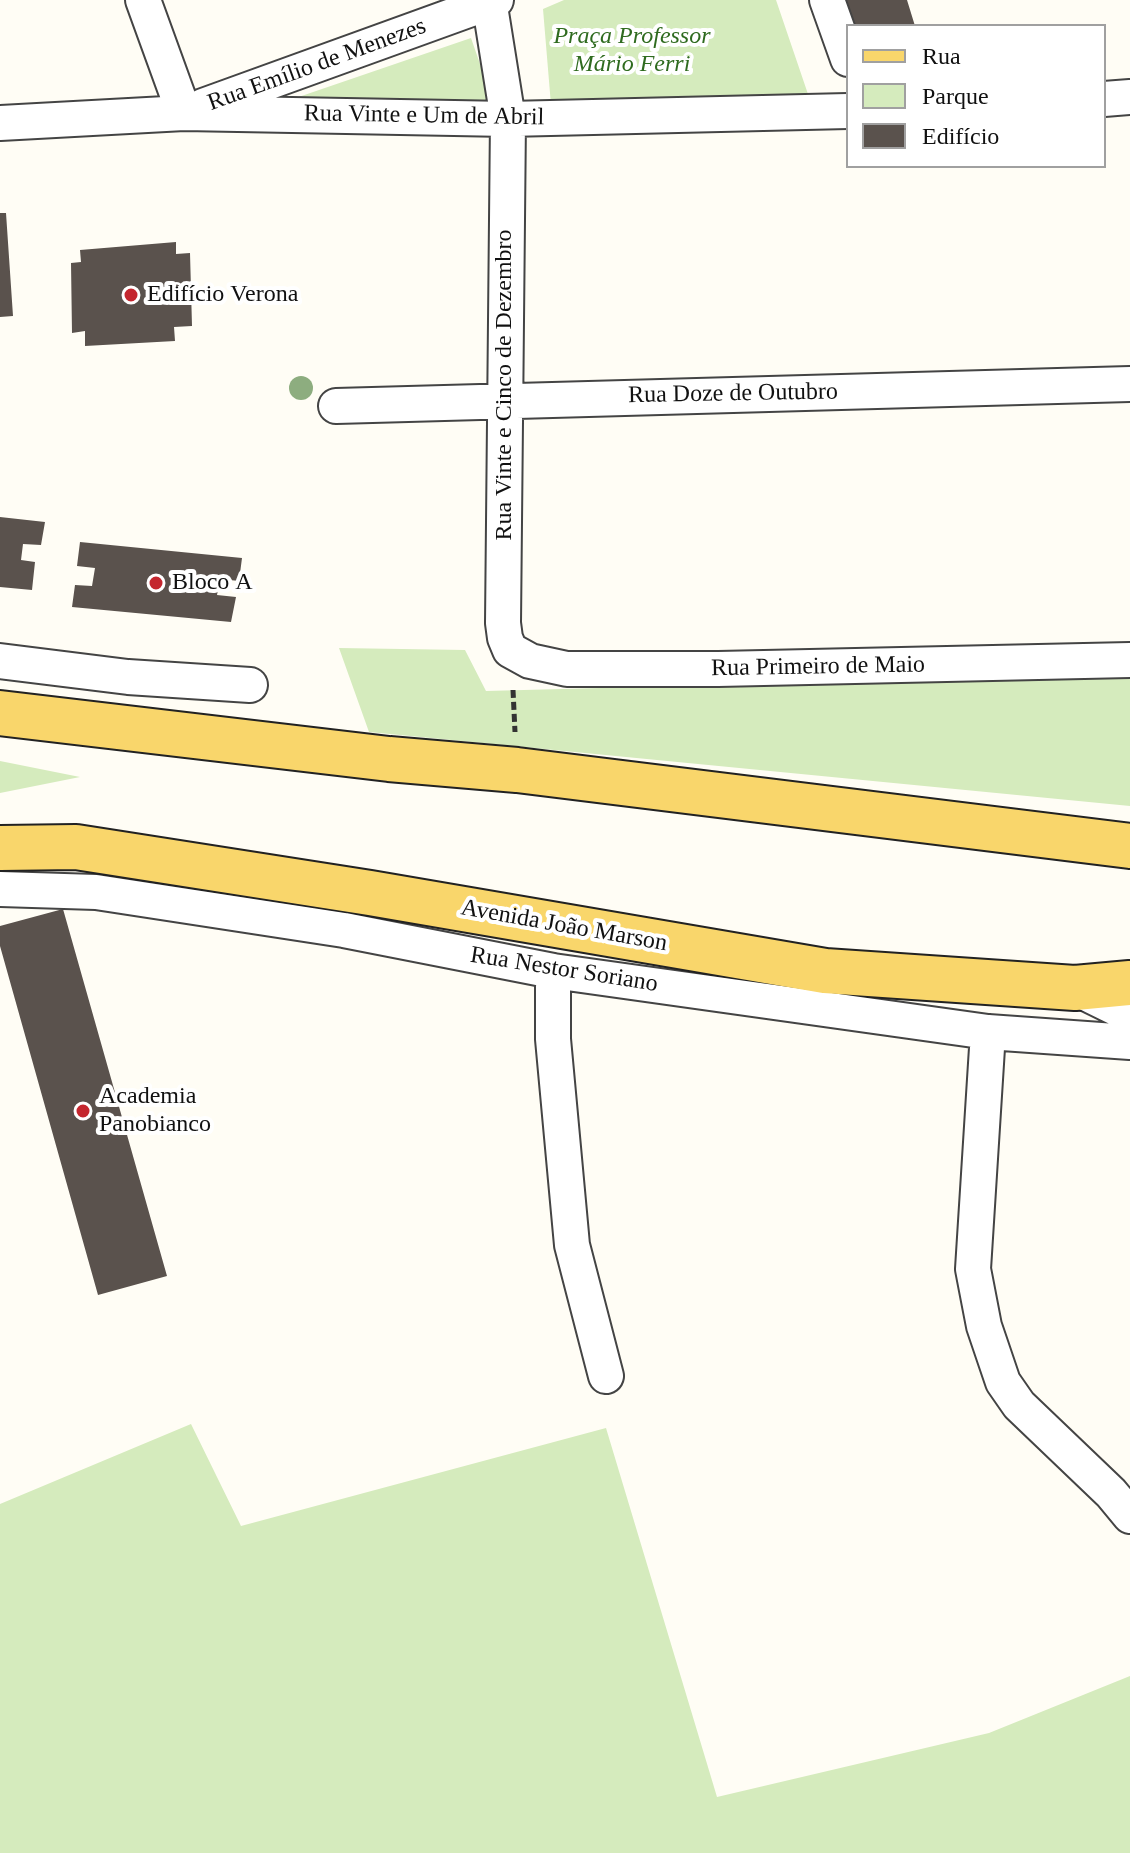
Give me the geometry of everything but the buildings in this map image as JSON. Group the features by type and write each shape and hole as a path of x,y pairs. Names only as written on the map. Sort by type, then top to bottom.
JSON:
{"main road":[{"path":"0,713 389,759 517,770 1130,846"},
{"name":"Avenida João Marson","path":"0,848 76,847 370,893 825,971 1075,988 1130,983"}],"street":[{"path":"143,0 184,113"},
{"path":"827,0 846,53"},
{"name":"Rua Emílio de Menezes","path":"184,113 492,1"},
{"name":"Rua Vinte e Cinco de Dezembro","path":"492,1 508,119 503,623 510,650"},
{"path":"1106,99 1130,97"},
{"name":"Rua Vinte e Um de Abril","path":"0,123 184,113 508,119 846,111"},
{"name":"Rua Doze de Outubro","path":"336,406 1130,384"},
{"name":"Rua Primeiro de Maio","path":"510,650 530,661 567,669 718,669 1130,660"},
{"path":"0,661 128,677 250,685"},
{"name":"Rua Nestor Soriano","path":"0,889 96,892 344,930 553,971 988,1032 1130,1042"},
{"path":"553,971 553,1039 572,1245 606,1376"},
{"path":"1075,988 1130,1015"},
{"path":"988,1032 973,1269 984,1326 1003,1382 1019,1405 1111,1493 1130,1516"}],"path":[{"path":"510,650 517,770"}],"green space":[{"name":"Praça Professor Mário Ferri","path":"564,0 776,0 810,100 551,105 543,9"},
{"path":"471,38 496,110 281,103"},
{"path":"339,648 465,650 486,691 1130,674 1130,806 369,732"},
{"path":"0,761 80,777 0,793"},
{"path":"191,1424 241,1526 606,1428 717,1797 989,1733 1130,1676 1130,1853 0,1853 0,1504"}],"place":[{"name":"Edifício Verona","path":"131,295"},
{"name":"Bloco A","path":"156,583"},
{"name":"Academia Panobianco","path":"83,1111"}]}
